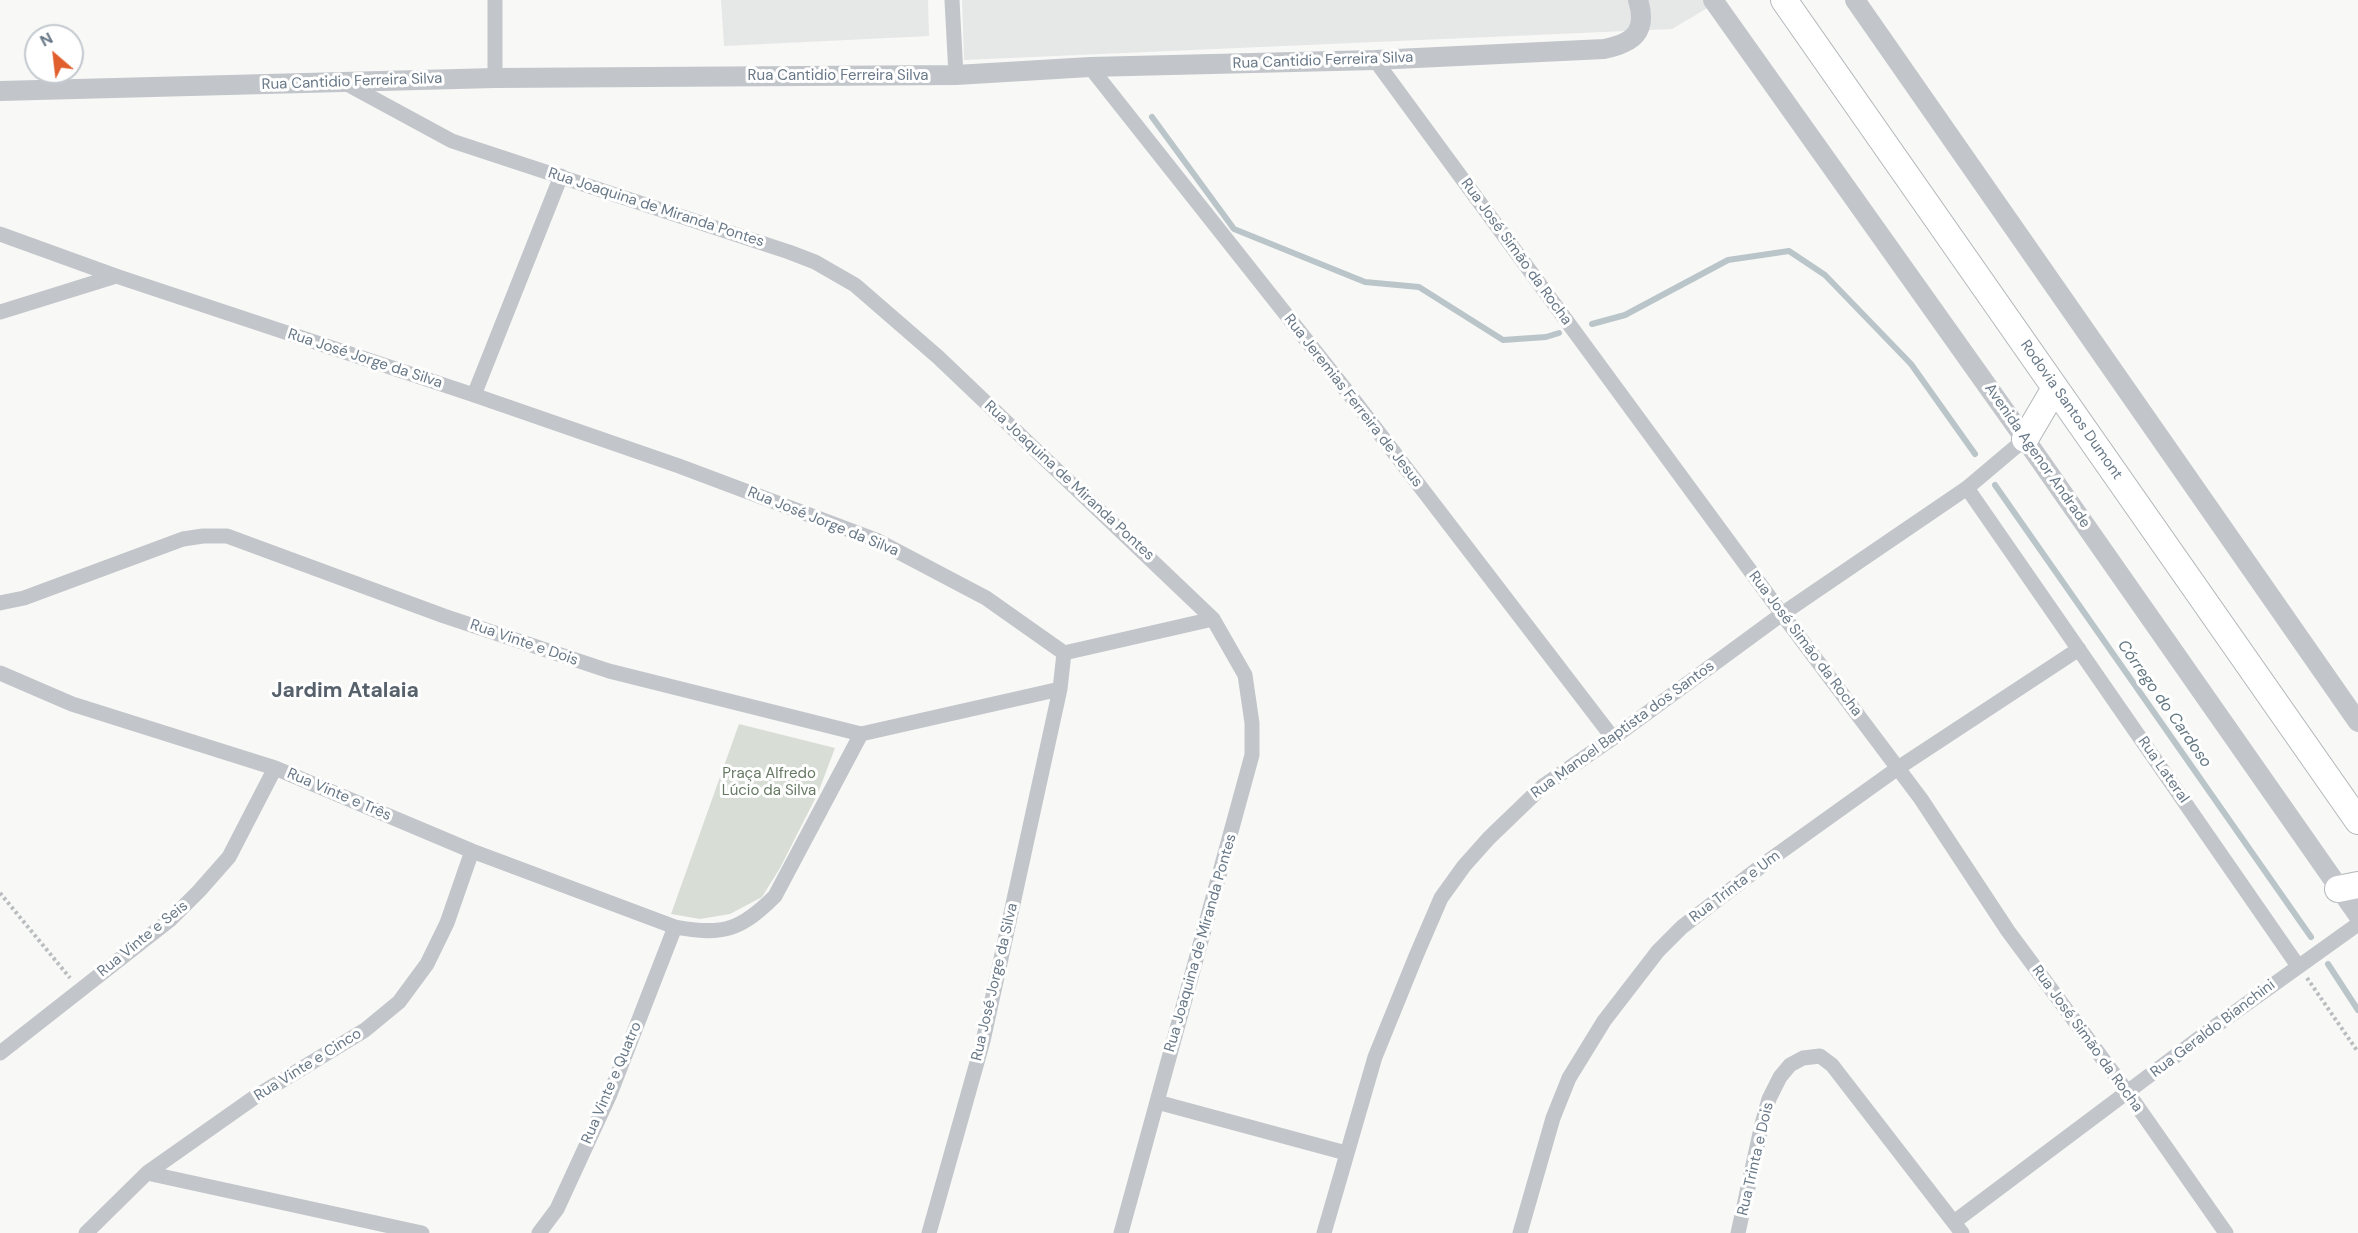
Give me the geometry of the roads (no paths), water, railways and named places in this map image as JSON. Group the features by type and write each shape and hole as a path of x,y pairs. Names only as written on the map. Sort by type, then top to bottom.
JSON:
{"highway":[{"name":"Rodovia Santos Dumont","path":"1784,0 2358,821"},
{"path":"2025,439 2055,388"}],"street":[{"path":"495,0 495,78"},
{"path":"952,0 956,75"},
{"name":"Avenida Agenor Andrade","path":"1713,0 2025,439 2348,887 2358,915"},
{"path":"1855,0 2358,722"},
{"name":"Rua Cantidio Ferreira Silva","path":"0,91 495,78 956,75 1090,67 1375,60 1613,47 1623,45 1638,33 1642,18 1638,1"},
{"name":"Rua José Simão da Rocha","path":"1375,60 1782,614 1899,768 2008,931 2128,1093 2226,1233"},
{"name":"Rua Jeremias Ferreira de Jesus","path":"1090,67 1346,390 1613,738"},
{"name":"Rua Joaquina de Miranda Pontes","path":"345,82 452,141 789,252 815,262 855,285 938,357 1213,619 1245,675 1252,723 1252,755 1121,1233"},
{"path":"474,395 561,176"},
{"name":"Rua José Jorge da Silva","path":"0,234 116,276 679,466 876,540 986,598 1064,653 1060,688 983,1041 929,1233"},
{"path":"0,312 116,276"},
{"name":"Rua Manoel Baptista dos Santos","path":"1324,1233 1375,1057 1441,898 1464,866 1515,811 1543,786 1613,738 1782,614 1967,488 2025,439"},
{"name":"Rua Lateral","path":"1967,488 2298,966"},
{"name":"Rua Vinte e Dois","path":"0,603 24,598 183,539 227,536 444,616 609,671 861,734 1060,688"},
{"path":"1064,653 1213,619"},
{"name":"Rua Trinta e Um","path":"1520,1233 1553,1118 1569,1078 1604,1021 1658,951 1690,920 1768,861 1899,768 2079,649"},
{"name":"Rua Vinte e Três","path":"0,673 72,704 275,768 472,851 675,927"},
{"path":"675,927 707,932 735,927 755,915 775,896 861,734"},
{"name":"Rua Vinte e Seis","path":"0,1053 171,919 199,891 229,857 275,768"},
{"name":"Rua Vinte e Cinco","path":"86,1233 147,1173 255,1097 365,1030 399,1002 432,953 447,923 472,851"},
{"name":"Rua Geraldo Bianchini","path":"1958,1227 2128,1093 2358,924"},
{"name":"Rua Vinte e Quatro","path":"538,1233 558,1209 610,1094 675,927"},
{"name":"Rua Trinta e Dois","path":"1738,1233 1769,1099 1780,1077 1790,1065 1803,1058 1820,1056 1832,1065 1958,1227"},
{"path":"1157,1102 1346,1153"},
{"path":"147,1173 422,1233"}],"waterway":[{"name":"Córrego do Cardoso","path":"1152,117 1234,229 1365,282 1419,287 1503,340 1546,337 1559,333"},
{"name":"Córrego do Cardoso","path":"1592,324 1625,315 1728,260 1789,251 1825,275 1911,364 1975,454"},
{"name":"Córrego do Cardoso","path":"1995,485 2311,937"},
{"name":"Córrego do Cardoso","path":"2328,964 2358,1010"}],"district":[{"name":"Jardim Atalaia","path":"345,691"}],"park label":[{"name":"Praça Alfredo Lúcio da Silva","path":"769,782"}]}
